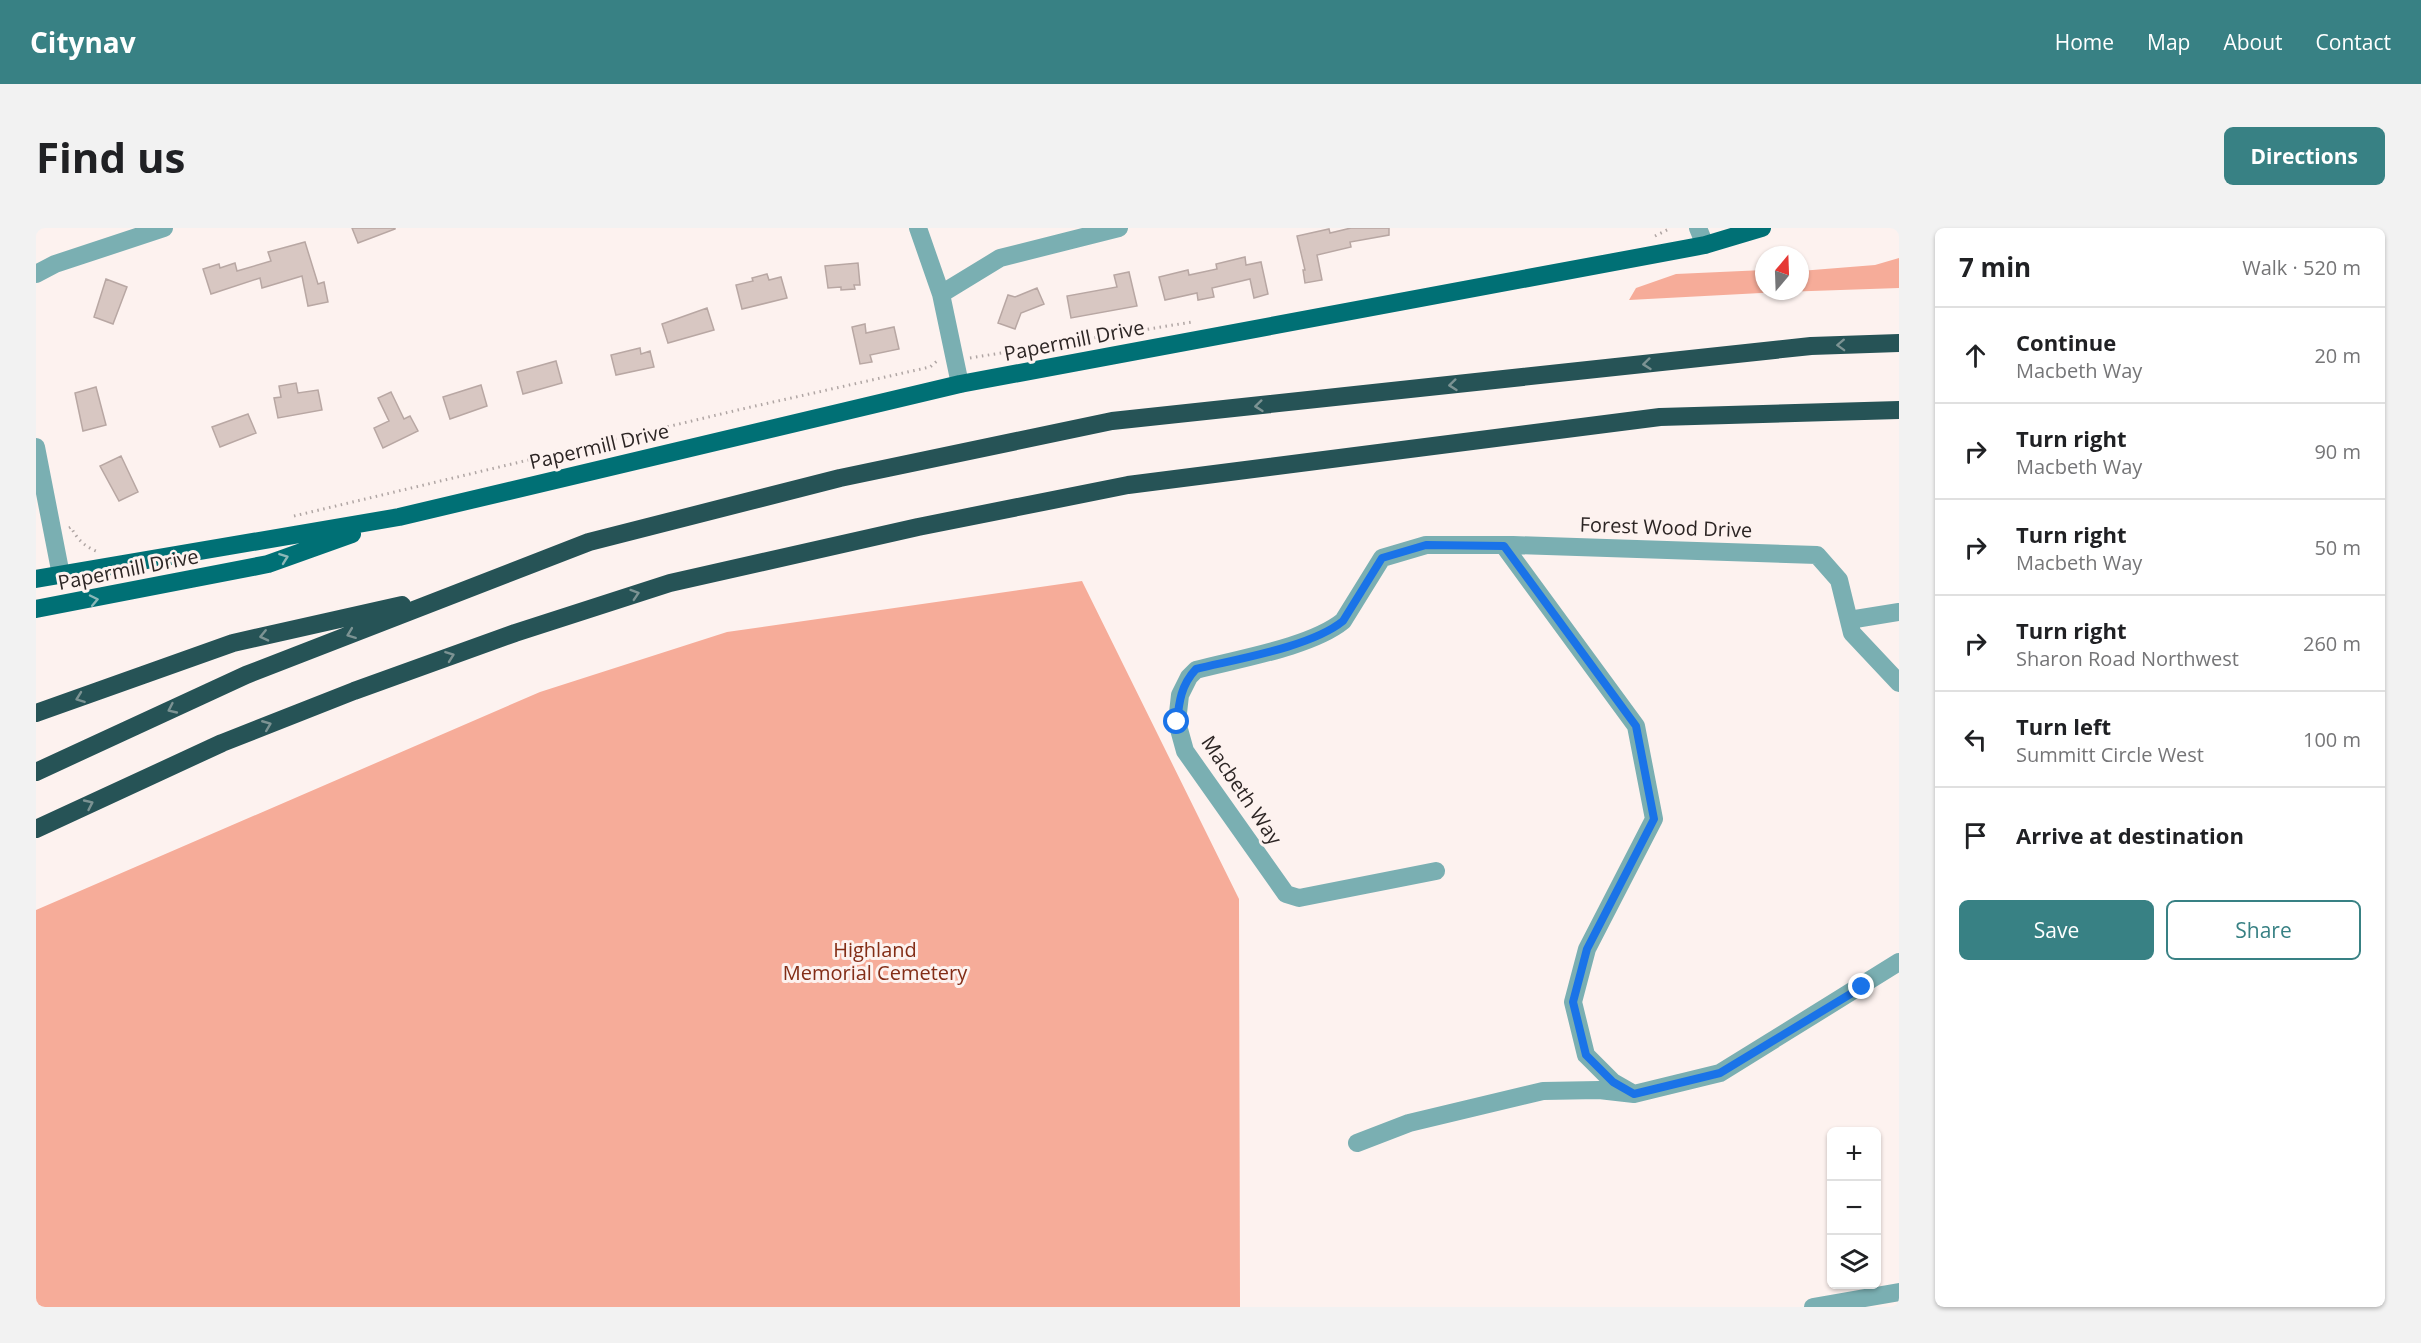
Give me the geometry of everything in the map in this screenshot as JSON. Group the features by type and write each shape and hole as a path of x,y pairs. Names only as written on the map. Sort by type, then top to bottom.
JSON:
{"highway":[{"path":"36,772 246,675 600,539 840,478 1112,422 1811,346 1899,343"},
{"path":"36,829 222,743 354,691 515,633 670,583 816,550 1128,485 1373,452 1660,417 1899,410"},
{"path":"36,714 233,644 465,590"}],"main road":[{"name":"Papermill Drive","path":"36,579 399,517 960,384 1701,236 1762,228"},
{"name":"Papermill Drive","path":"36,609 72,604 268,564 399,517"}],"street":[{"path":"36,274 55,264 164,228"},
{"path":"918,228 941,294 960,384"},
{"path":"941,294 1000,258 1119,228"},
{"path":"36,447 42,515 61,575"},
{"name":"Macbeth Way","path":"1436,871 1299,898 1286,894 1185,752 1177,722 1180,696 1189,677 1196,669 1300,642 1335,628 1343,621 1382,558 1426,545 1509,545"},
{"path":"1509,545 1636,726 1654,819 1587,949 1573,1002 1586,1055 1613,1082 1634,1094"},
{"name":"Forest Wood Drive","path":"1509,545 1816,555 1839,580 1849,620"},
{"path":"1898,614 1849,620 1852,633 1899,683"},
{"path":"1357,1143 1409,1123 1543,1091 1599,1090 1634,1094 1720,1073 1899,962"},
{"path":"1813,1307 1899,1292"}],"green space":[{"path":"1899,258 1899,288 1809,291 1809,270 1875,265"},
{"path":"1755,270 1755,293 1629,300 1636,288 1676,274"},
{"name":"Highland Memorial Cemetery","path":"1082,581 1239,899 1240,1307 36,1307 36,910 540,692 727,632"}],"building":[{"path":"352,228 395,228 395,229 358,243"},
{"path":"1351,228 1389,228 1389,235 1350,242 1351,247 1317,255 1322,280 1305,283 1303,270 1305,270 1297,236 1329,229 1330,233"},
{"path":"305,242 318,284 324,282 328,302 308,306 302,276 262,288 260,278 211,294 203,269 219,264 220,268 235,263 237,271 271,261 268,252"},
{"path":"1245,257 1246,265 1261,262 1268,294 1254,298 1250,279 1212,288 1214,297 1198,300 1197,293 1165,300 1159,277 1188,270 1189,275 1217,269 1216,264"},
{"path":"858,263 860,285 854,285 855,289 828,288 825,266"},
{"path":"1129,272 1137,306 1071,318 1067,296 1117,287 1114,275"},
{"path":"767,274 769,280 781,277 787,298 742,309 736,285 753,281 752,278"},
{"path":"106,279 127,287 113,324 94,317"},
{"path":"1037,288 1044,304 1021,313 1015,329 998,323 1008,295 1015,297"},
{"path":"707,308 714,330 668,343 662,324"},
{"path":"865,324 866,333 894,327 899,349 870,355 872,362 860,364 852,327"},
{"path":"640,348 641,354 650,351 654,367 616,375 611,355"},
{"path":"556,361 562,383 523,394 517,372"},
{"path":"296,383 298,393 318,390 322,410 278,418 274,398 281,397 279,386"},
{"path":"481,385 487,406 450,419 443,397"},
{"path":"96,387 106,425 83,431 75,393"},
{"path":"391,392 404,419 410,416 418,431 383,448 374,428 389,421 378,398"},
{"path":"248,414 256,433 220,447 212,427"},
{"path":"121,456 138,492 119,501 100,466"}],"route":[{"path":"1177,722 1180,696 1189,677 1196,669 1300,642 1335,628 1343,621 1382,558 1426,545 1504,546 1636,726 1654,819 1587,949 1573,1002 1586,1055 1613,1082 1634,1094 1720,1073 1862,987"}]}
